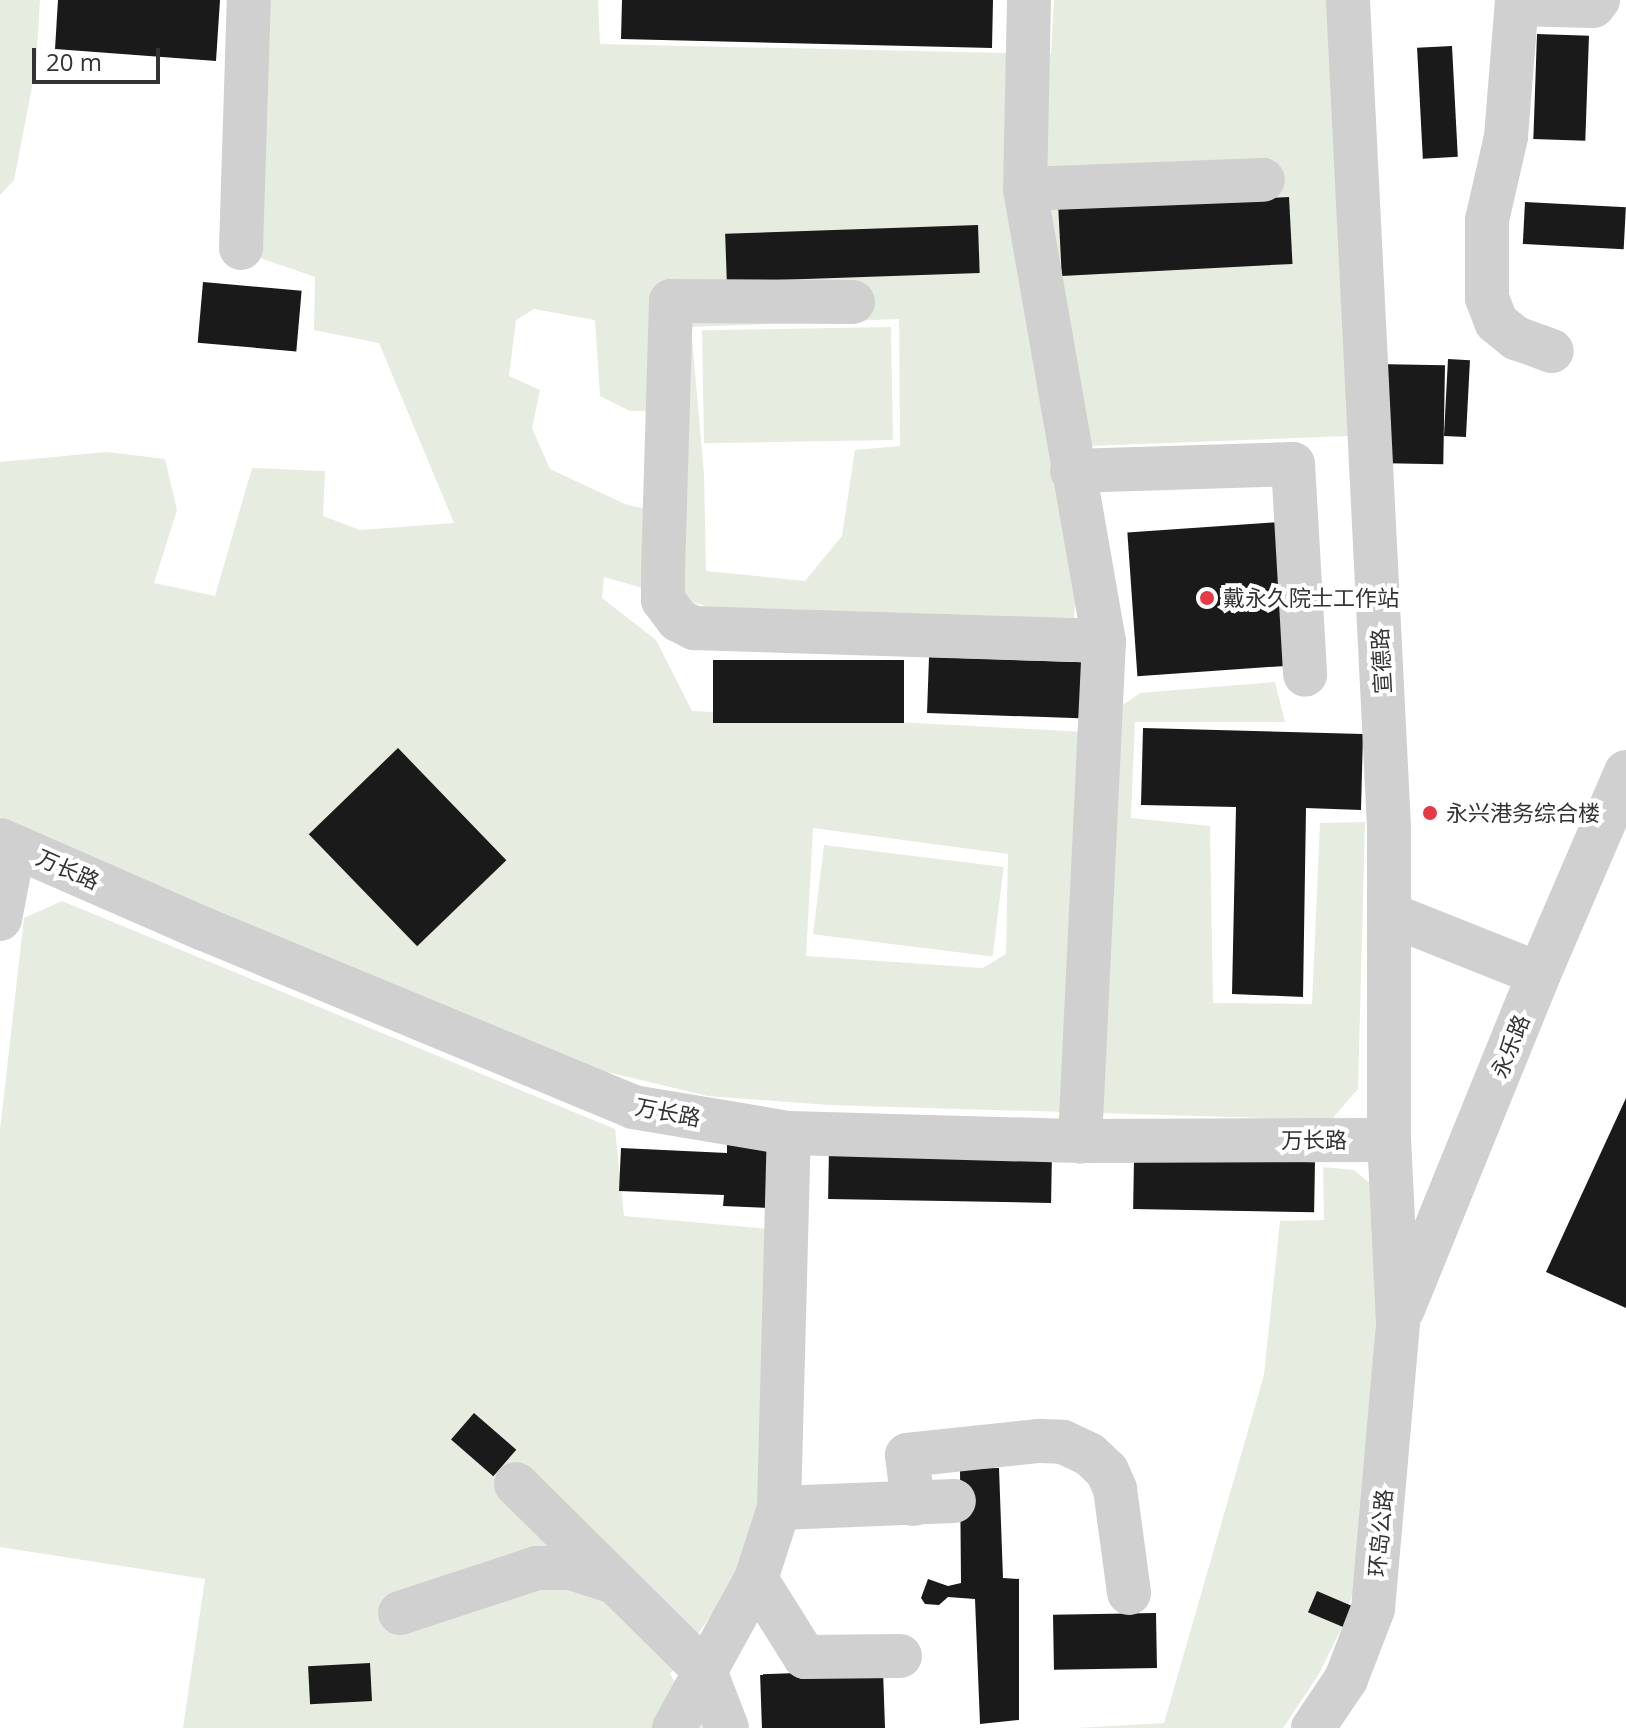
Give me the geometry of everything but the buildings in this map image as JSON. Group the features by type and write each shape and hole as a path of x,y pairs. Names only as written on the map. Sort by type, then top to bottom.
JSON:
{"street":[{"path":"241,248 249,0"},
{"path":"1029,0 1025,189 1104,641 1080,1141"},
{"name":"宣德路","path":"1348,0 1391,915 1389,1140 1398,1322"},
{"path":"1552,351 1516,338 1496,322 1487,298 1487,220 1506,137 1518,2 1593,6 1598,0"},
{"path":"1025,189 1263,180"},
{"path":"853,302 671,301 663,600 678,620 694,628 1104,641"},
{"path":"1072,471 1293,464 1305,675"},
{"name":"永乐路","path":"1398,1322 1539,974 1626,772"},
{"path":"0,919 7,843"},
{"name":"万长路","path":"7,843 633,1107 789,1133 1080,1141 1389,1140"},
{"path":"1391,915 1539,974"},
{"path":"674,1728 756,1579 779,1508 789,1133"},
{"name":"环岛公路","path":"1313,1728 1346,1679 1373,1609 1398,1322"},
{"path":"779,1508 934,1503 907,1455 1039,1441 1063,1442 1089,1454 1107,1471 1115,1489 1129,1593"},
{"path":"516,1484 705,1671 727,1728"},
{"path":"400,1613 537,1568 571,1568 616,1583"},
{"path":"756,1579 805,1657 900,1656"},
{"path":"643,1728 705,1671"}],"shaded area":[{"path":"0,0 40,0 36,66 14,180 0,195"},
{"path":"269,0 598,0 600,44 1051,54 1054,0 1330,0 1348,436 1088,446 1074,618 709,607 604,577 602,598 656,640 692,711 1085,732 1140,693 1275,682 1285,722 1135,722 1131,818 1210,826 1213,1003 1312,1004 1320,823 1365,822 1358,1089 1331,1120 829,1105 708,1096 569,1063 0,817 0,462 107,452 165,459 177,510 154,583 215,596 252,468 325,471 323,516 360,530 454,523 379,343 314,330 315,277 257,257","holes":["534,309 595,320 600,396 630,411 677,411 647,509 627,505 550,469 532,428 540,390 509,376 516,320","899,319 900,446 855,450 842,536 805,581 706,571 704,474 691,327","813,828 1008,854 1006,954 983,968 806,956"]},
{"path":"891,327 893,440 704,443 702,330"},
{"path":"824,845 1004,867 993,956 813,934"},
{"path":"62,901 615,1129 624,1216 770,1229 762,1542 670,1674 705,1728 183,1728 205,1579 0,1547 0,1130 24,918"},
{"path":"1323,1167 1354,1170 1372,1185 1379,1272 1359,1574 1341,1629 1319,1674 1283,1728 1077,1728 1164,1723 1264,1375 1280,1221 1324,1220"}],"place":[{"name":"戴永久院士工作站","path":"1207,598"},
{"name":"永兴港务综合楼","path":"1430,813"}]}
